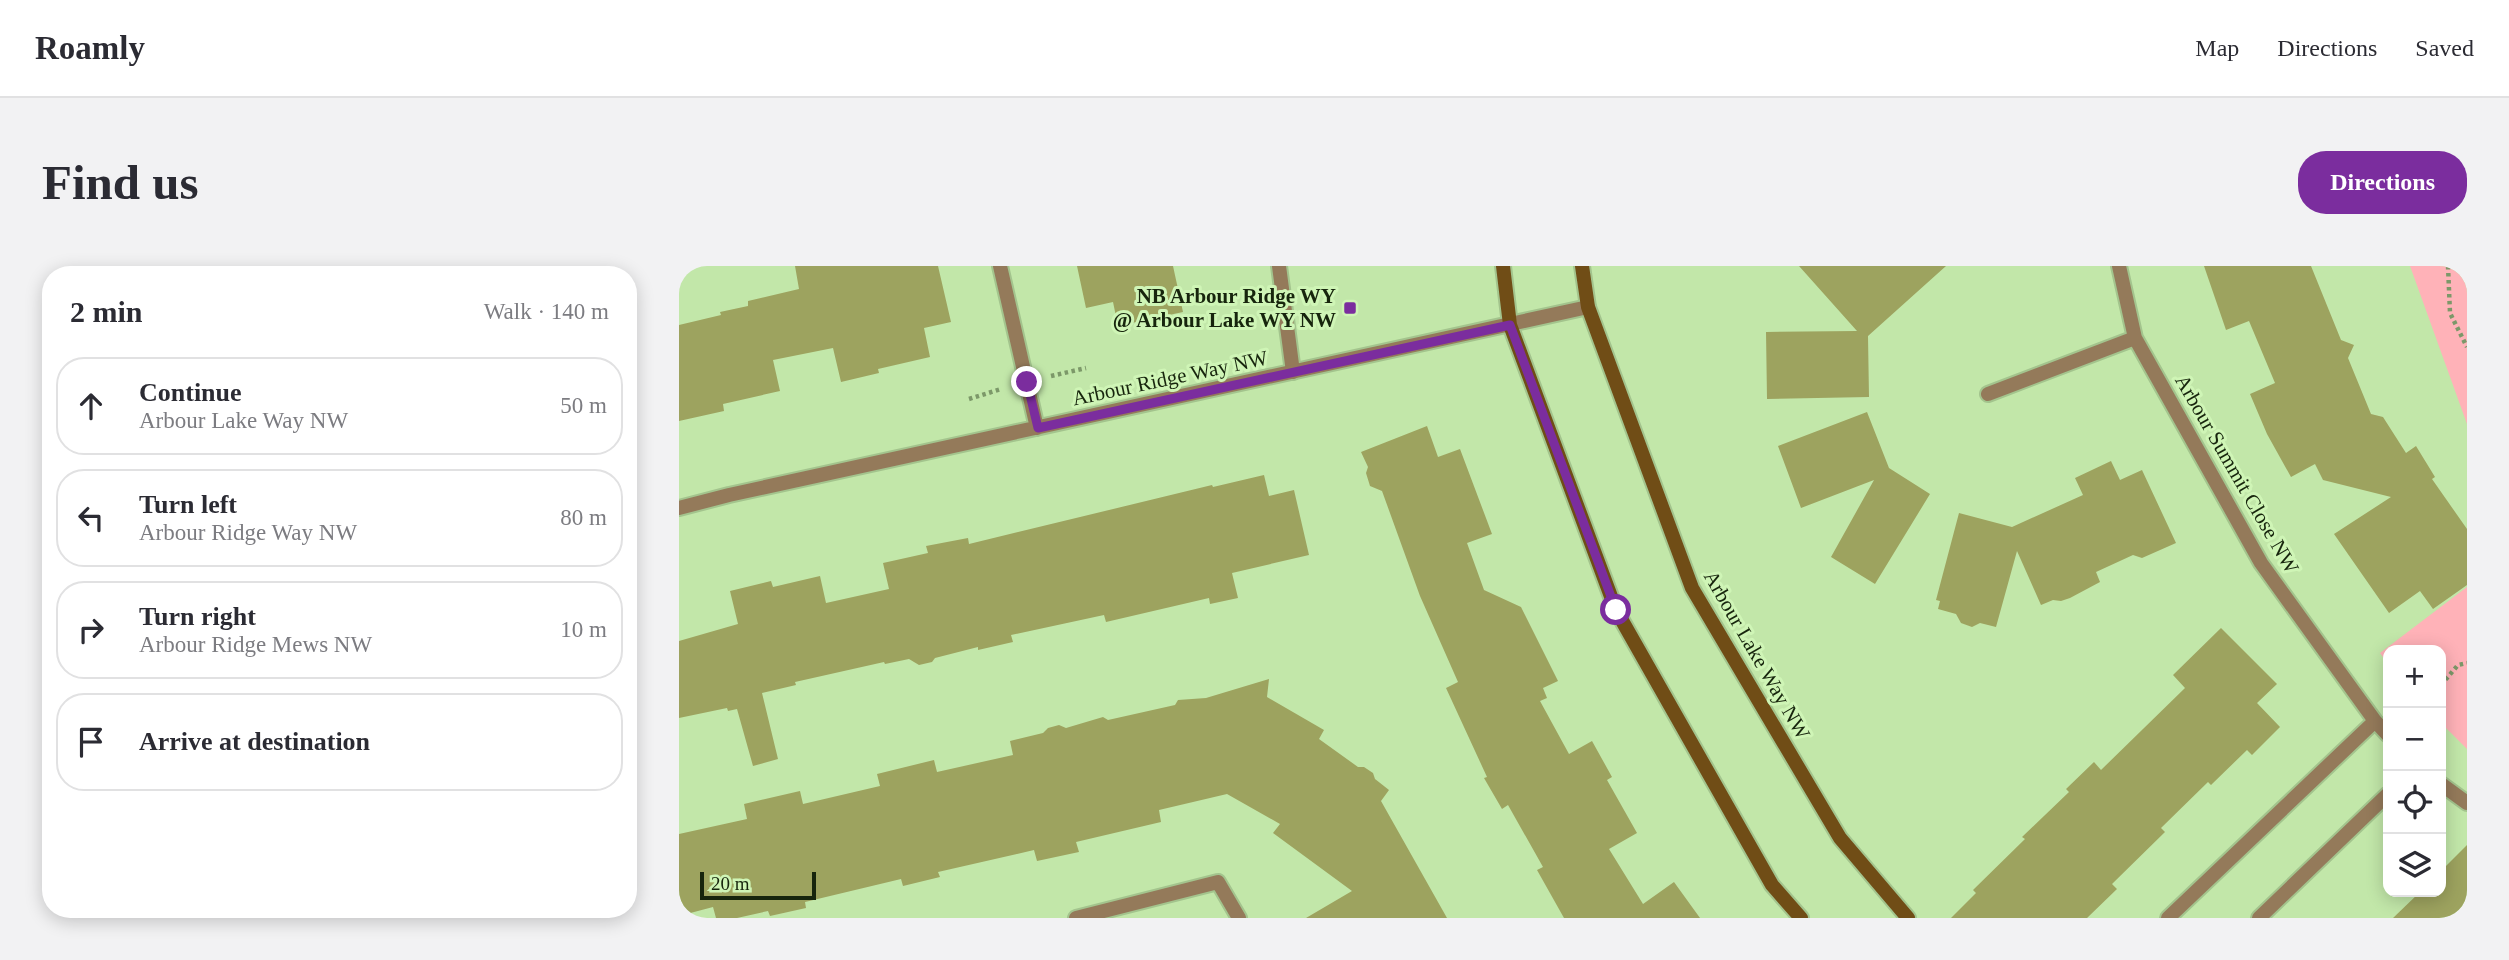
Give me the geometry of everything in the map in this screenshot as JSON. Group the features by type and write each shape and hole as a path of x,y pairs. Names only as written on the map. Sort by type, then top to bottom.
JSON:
{"street":[{"path":"1000,266 1038,428"},
{"path":"1279,266 1293,372"},
{"path":"1503,266 1510,325 1616,610 1772,885 1801,918"},
{"name":"Arbour Lake Way NW","path":"1582,266 1588,307 1692,588 1840,838 1908,918"},
{"name":"Arbour Summit Close NW","path":"2119,266 2135,338 2261,564 2383,730"},
{"name":"Arbour Ridge Way NW","path":"679,508 1588,307"},
{"path":"1988,394 2135,338"},
{"path":"2168,918 2375,721"},
{"path":"2446,788 2467,803"},
{"path":"2259,918 2383,799"},
{"path":"1076,918 1219,882 1239,918"}],"path":[{"path":"2448,266 2450,313 2467,347"},
{"path":"2446,679 2458,665 2467,663"}],"shaded area":[{"path":"2410,266 2467,266 2467,424"},
{"path":"2467,587 2467,749 2446,728 2446,645 2391,645"}],"building":[{"path":"795,266 938,266 951,322 924,328 930,357 878,369 879,373 841,382 833,348 773,360 780,391 723,404 724,411 679,421 679,325 748,306 748,301 799,289"},
{"path":"1077,266 1173,266 1183,312 1118,326 1113,302 1086,308"},
{"path":"1799,266 1946,266 1868,336 1869,397 1767,399 1766,332 1857,331"},
{"path":"2204,266 2311,266 2341,340 2354,345 2348,358 2371,414 2383,417 2406,453 2416,446 2435,477 2432,479 2467,529 2467,585 2433,609 2420,591 2389,613 2334,534 2391,497 2323,480 2315,464 2291,477 2267,434 2250,394 2275,383 2249,321 2226,330"},
{"path":"1867,412 1889,468 1930,494 1875,584 1831,557 1874,480 1801,508 1778,446"},
{"path":"1427,426 1438,457 1460,449 1492,534 1467,543 1484,590 1521,607 1558,681 1543,688 1547,698 1540,701 1569,754 1592,741 1612,777 1607,780 1637,833 1609,849 1643,904 1674,882 1700,918 1564,918 1537,870 1543,867 1508,805 1502,809 1484,778 1487,777 1446,688 1458,682 1420,596 1382,491 1370,486 1366,473 1368,467 1361,452"},
{"path":"2111,461 2120,480 2142,470 2176,543 2142,558 2133,555 2096,572 2100,582 2070,598 2041,605 2017,551 1996,627 1980,623 1972,627 1961,623 1956,614 1938,609 1940,601 1936,600 1959,513 2012,527 2083,495 2075,478"},
{"path":"1264,475 1269,496 1294,490 1309,555 1232,573 1238,598 1210,604 1209,598 1106,622 1104,615 1011,635 1013,642 978,650 978,647 919,665 909,659 885,664 884,662 795,682 796,685 762,693 778,759 753,766 737,709 728,711 727,708 679,718 679,641 738,624 730,591 771,581 773,587 820,576 826,603 889,589 883,563 928,553 926,546 968,538 969,544 1212,485 1213,487"},
{"path":"2221,628 2277,684 2257,703 2280,727 2252,755 2247,750 2211,785 2208,782 2161,828 2165,832 2112,884 2117,889 2087,918 1951,918 1976,893 1973,890 2025,839 2022,837 2069,792 2066,789 2094,762 2101,770 2185,688 2173,675"},
{"path":"1269,679 1267,697 1324,730 1319,739 1358,767 1364,767 1373,773 1375,779 1389,790 1381,801 1447,918 1306,918 1352,891 1273,833 1280,824 1227,794 1159,810 1161,822 1076,842 1079,852 1037,861 1034,850 938,872 940,877 903,886 901,879 805,902 806,908 770,916 768,911 737,918 716,918 713,907 679,916 679,834 747,819 744,804 800,791 803,804 880,786 877,774 934,760 937,772 1013,755 1010,741 1043,733 1048,728 1059,725 1066,728 1103,717 1108,720 1175,705 1178,700 1206,698"},
{"path":"2467,845 2467,918 2393,918 2415,897 2446,897 2446,866"}],"place":[{"name":"NB Arbour Ridge WY @ Arbour Lake WY NW","path":"1350,308"}],"route":[{"path":"1027,382 1038,428 1510,325 1616,610"}]}
